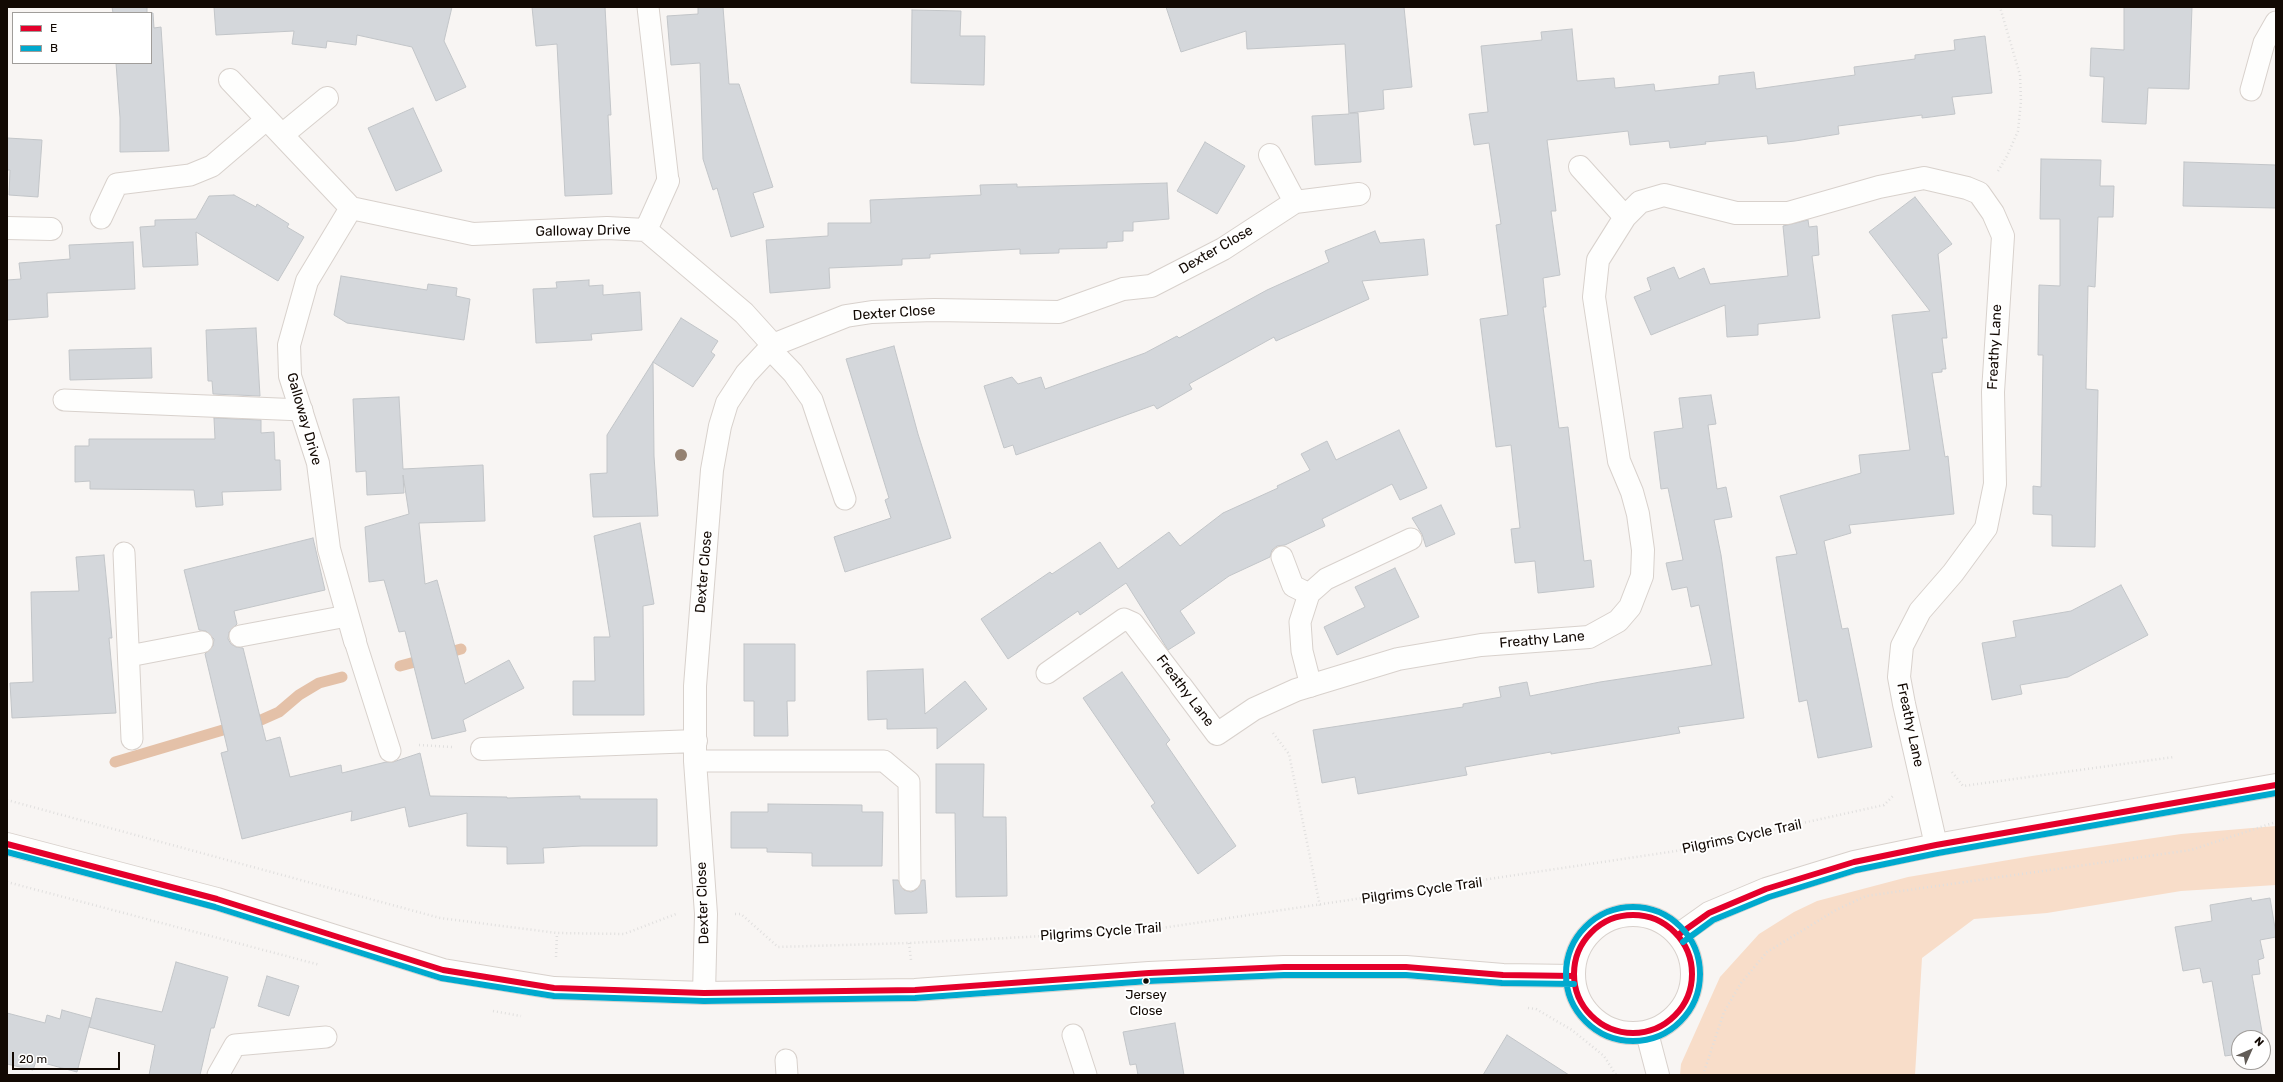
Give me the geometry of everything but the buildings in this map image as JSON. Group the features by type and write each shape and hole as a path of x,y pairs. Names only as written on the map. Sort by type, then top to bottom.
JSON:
{"street":[{"path":"230,80 350,208"},
{"path":"282,135 327,98"},
{"path":"1270,155 1295,202"},
{"path":"1580,168 1625,217"},
{"name":"Freathy Lane","path":"1180,686 1217,734 1254,709 1311,686 1398,660 1481,645 1589,637 1618,621 1630,607 1642,576 1644,550 1636,506 1619,461 1594,297 1598,260 1625,217 1640,202 1664,195 1736,213 1788,213 1879,187 1924,178 1967,188 1979,193 1993,213 2003,236 1993,392 1995,484 1986,528 1953,573 1920,611 1902,646 1899,677 1902,697 1936,845"},
{"path":"646,230 668,181"},
{"name":"Dexter Close","path":"704,993 706,914 695,751 695,686 712,470 720,426 727,403 746,374 771,347 846,316 872,312 934,310 1059,312 1123,289 1151,286 1223,249 1295,202 1359,194"},
{"name":"Galloway Drive","path":"355,641 329,549 318,463 290,376 290,345 307,281 350,208 473,234 607,228 646,230 744,314 771,347"},
{"path":"7,228 51,229"},
{"path":"482,749 695,751"},
{"path":"1678,935 1709,913 1766,889 1854,862 1936,845 2276,785"},
{"path":"7,844 217,899 443,970 554,988 704,993 915,990 1149,973 1284,967 1406,967 1503,975 1574,976"},
{"path":"1629,915 1647,916 1664,924 1678,935 1689,952 1693,972 1690,992 1681,1011 1666,1024 1647,1032 1630,1034 1612,1030 1597,1022 1585,1009 1579,999 1574,976 1576,958 1584,942 1595,928 1612,919 1629,915"},
{"path":"1647,1032 1658,1075"}],"lane":[{"path":"648,7 668,181"},
{"path":"2251,90 2264,44 2276,22"},
{"path":"101,218 118,184 190,175 212,166 267,119"},
{"path":"771,347 793,373 812,400 845,499"},
{"path":"64,400 302,410"},
{"path":"1311,686 1302,651 1300,622 1309,594 1326,579 1411,538"},
{"path":"124,553 132,739"},
{"path":"1282,557 1293,586 1309,594"},
{"path":"240,636 347,616"},
{"name":"Freathy Lane","path":"1047,673 1124,619 1133,623 1180,686"},
{"path":"355,641 390,751"},
{"path":"129,656 202,642"},
{"path":"695,751 884,761 909,782 910,880"},
{"path":"1073,1035 1086,1075"},
{"path":"218,1075 235,1045 326,1036"}],"path":[{"path":"1996,174 2007,156 2018,131 2021,101 2020,75 2000,7"},
{"path":"1254,709 1289,754 1320,906"},
{"path":"390,751 425,744 482,749"},
{"path":"1950,770 1963,786 2174,757"},
{"name":"Pilgrims Cycle Trail","path":"730,914 741,914 778,947 909,943 1142,931 1320,906 1676,851 1884,805 1896,792"},
{"path":"7,800 440,918 557,933 624,934 677,914 683,914"},
{"path":"1704,1075 1724,1012 1741,983 1767,952 1836,910 1866,896 2191,850 2276,822"},
{"path":"1521,1006 1536,1009 1572,1030 1604,1056 1616,1075"}],"shaded area":[{"path":"2276,826 2276,885 2181,891 2047,913 1974,919 1922,958 1915,1075 1680,1075 1681,1064 1720,977 1759,934 1794,912 1817,901 1908,877 2032,856 2181,834"}],"waterway":[{"path":"443,654 461,649"},
{"path":"400,666 426,659"},
{"path":"261,720 279,712 299,695 319,683 342,677"},
{"path":"115,762 223,730"}],"transit line":[{"name":"E","path":"1678,935 1709,913 1766,889 1854,862 1936,845 2276,785"},
{"name":"B","path":"1683,942 1713,920 1769,897 1856,870 1938,853 2276,793"},
{"name":"E","path":"7,844 217,899 443,970 554,988 704,993 915,990 1149,973 1284,967 1406,967 1503,975 1574,976"},
{"name":"B","path":"7,852 215,907 441,978 554,996 704,1001 915,998 1149,981 1284,975 1406,975 1502,983 1574,984"},
{"name":"B","path":"1640,907 1665,915 1676,922 1685,931 1695,948 1699,961 1700,974 1699,987 1695,1000 1685,1017 1676,1026 1659,1036 1646,1040 1626,1041 1601,1033 1590,1026 1581,1017 1571,1000 1567,987 1566,967 1574,942 1581,931 1590,922 1607,912 1620,908 1640,907"},
{"name":"E","path":"1633,915 1656,919 1675,932 1688,951 1692,974 1688,997 1675,1016 1656,1029 1633,1033 1610,1029 1591,1016 1578,997 1574,974 1578,951 1591,932 1610,919 1633,915"}],"place":[{"name":"Jersey Close","path":"1146,981"}]}
